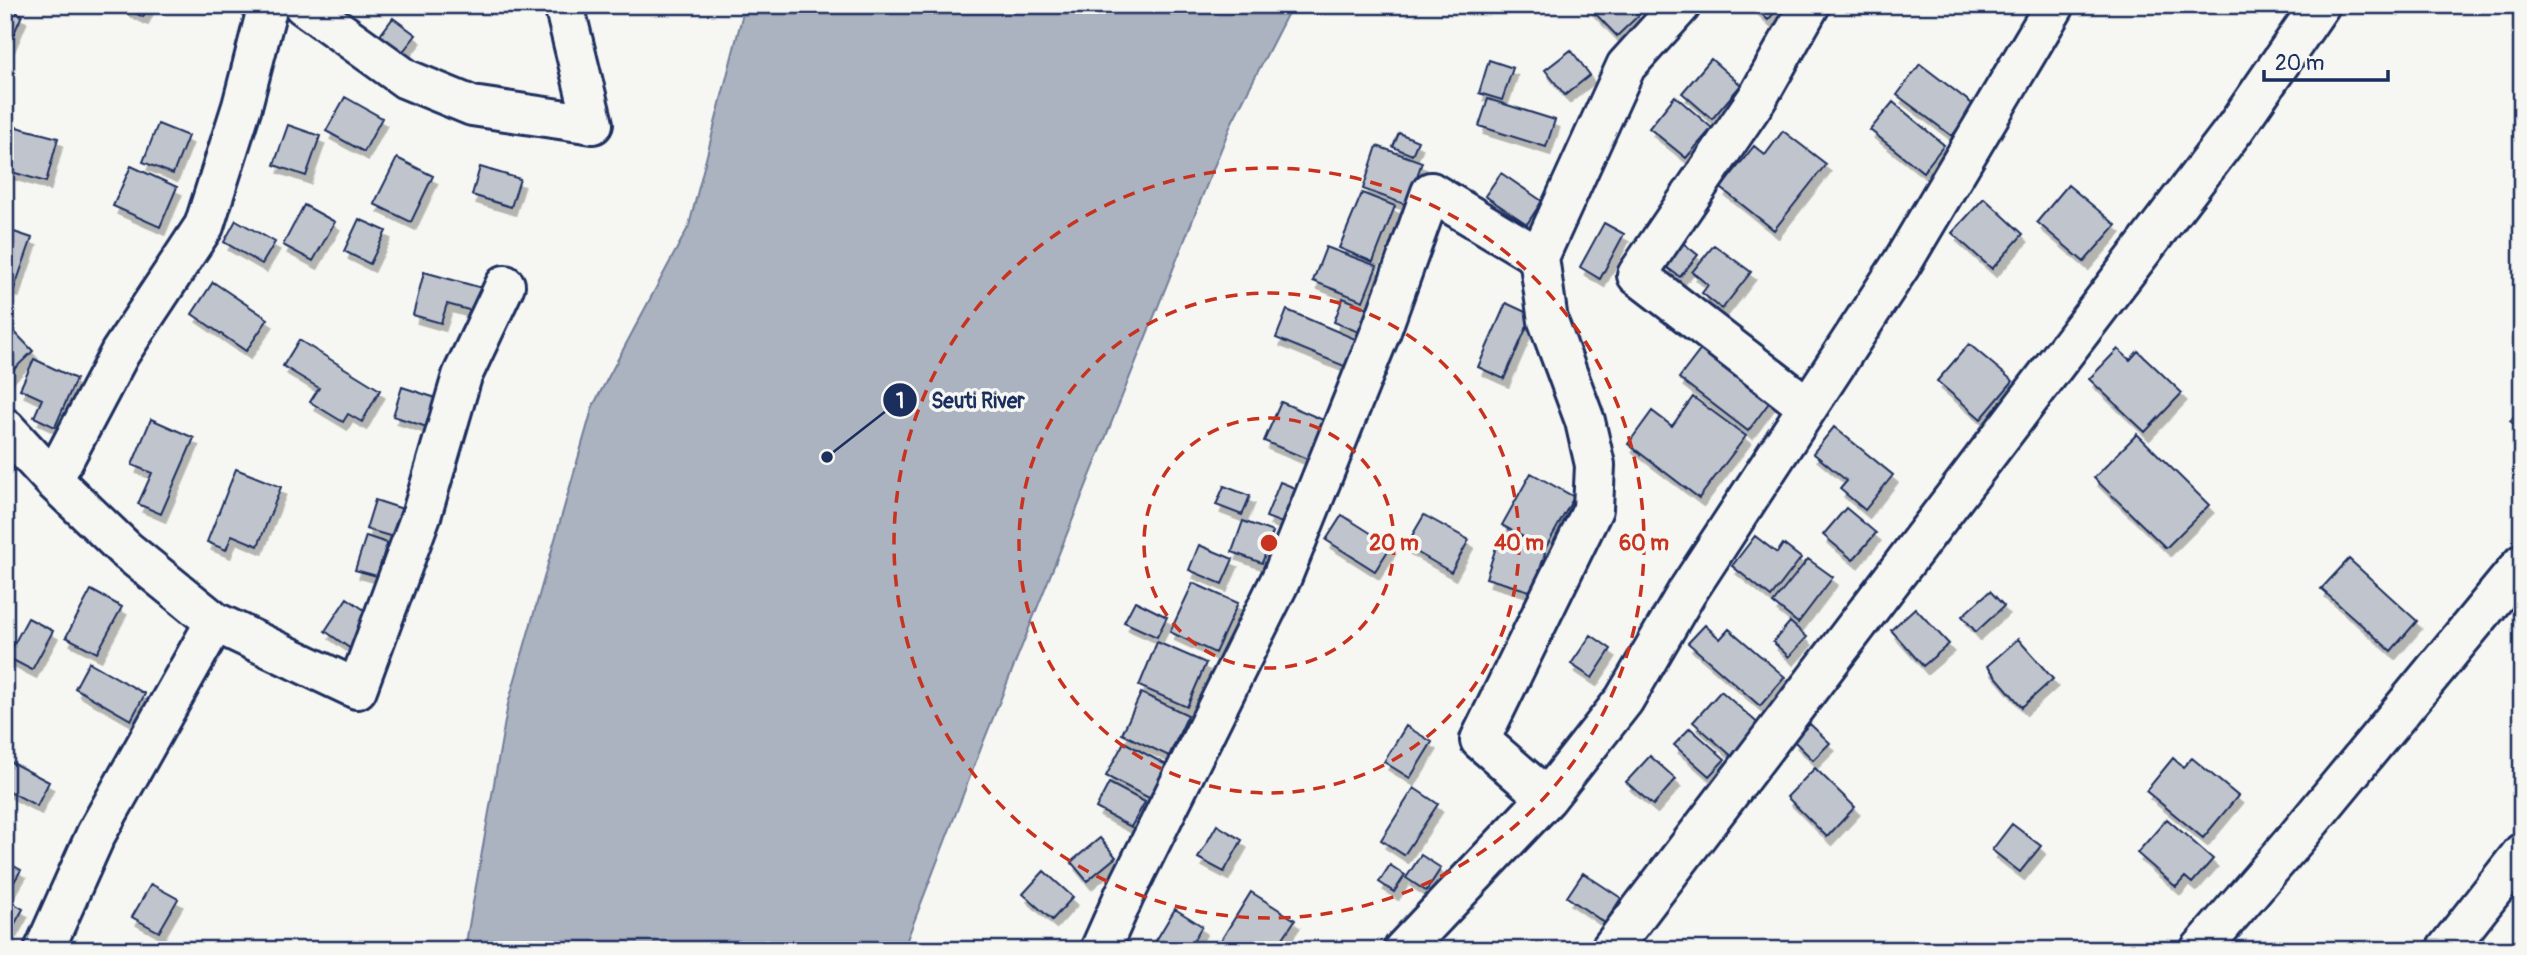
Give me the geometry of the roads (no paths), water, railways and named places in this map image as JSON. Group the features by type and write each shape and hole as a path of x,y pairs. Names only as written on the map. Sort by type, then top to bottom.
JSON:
{"street":[{"path":"53,480 120,353 204,226 242,106 268,5"},
{"path":"303,5 406,79 461,102 472,106 593,124 564,5"},
{"path":"1547,797 1480,740 1593,509 1595,465 1585,421 1548,321 1539,257 1626,66 1681,5"},
{"path":"1808,407 1637,275 1758,97 1810,5"},
{"path":"1403,950 1547,797 1624,700 1687,592 1902,263 2055,5"},
{"path":"1610,950 2236,127 2320,5"},
{"path":"1100,950 1124,895 1282,577 1381,331 1431,192 1539,257"},
{"path":"5,428 53,480 125,549 215,622 357,689 422,513 462,376 505,285"},
{"path":"2200,950 2298,836 2522,564"},
{"path":"44,950 96,834 215,622"},
{"path":"2446,950 2522,853"}],"place":[{"name":"Seuti River","path":"827,457"}]}
